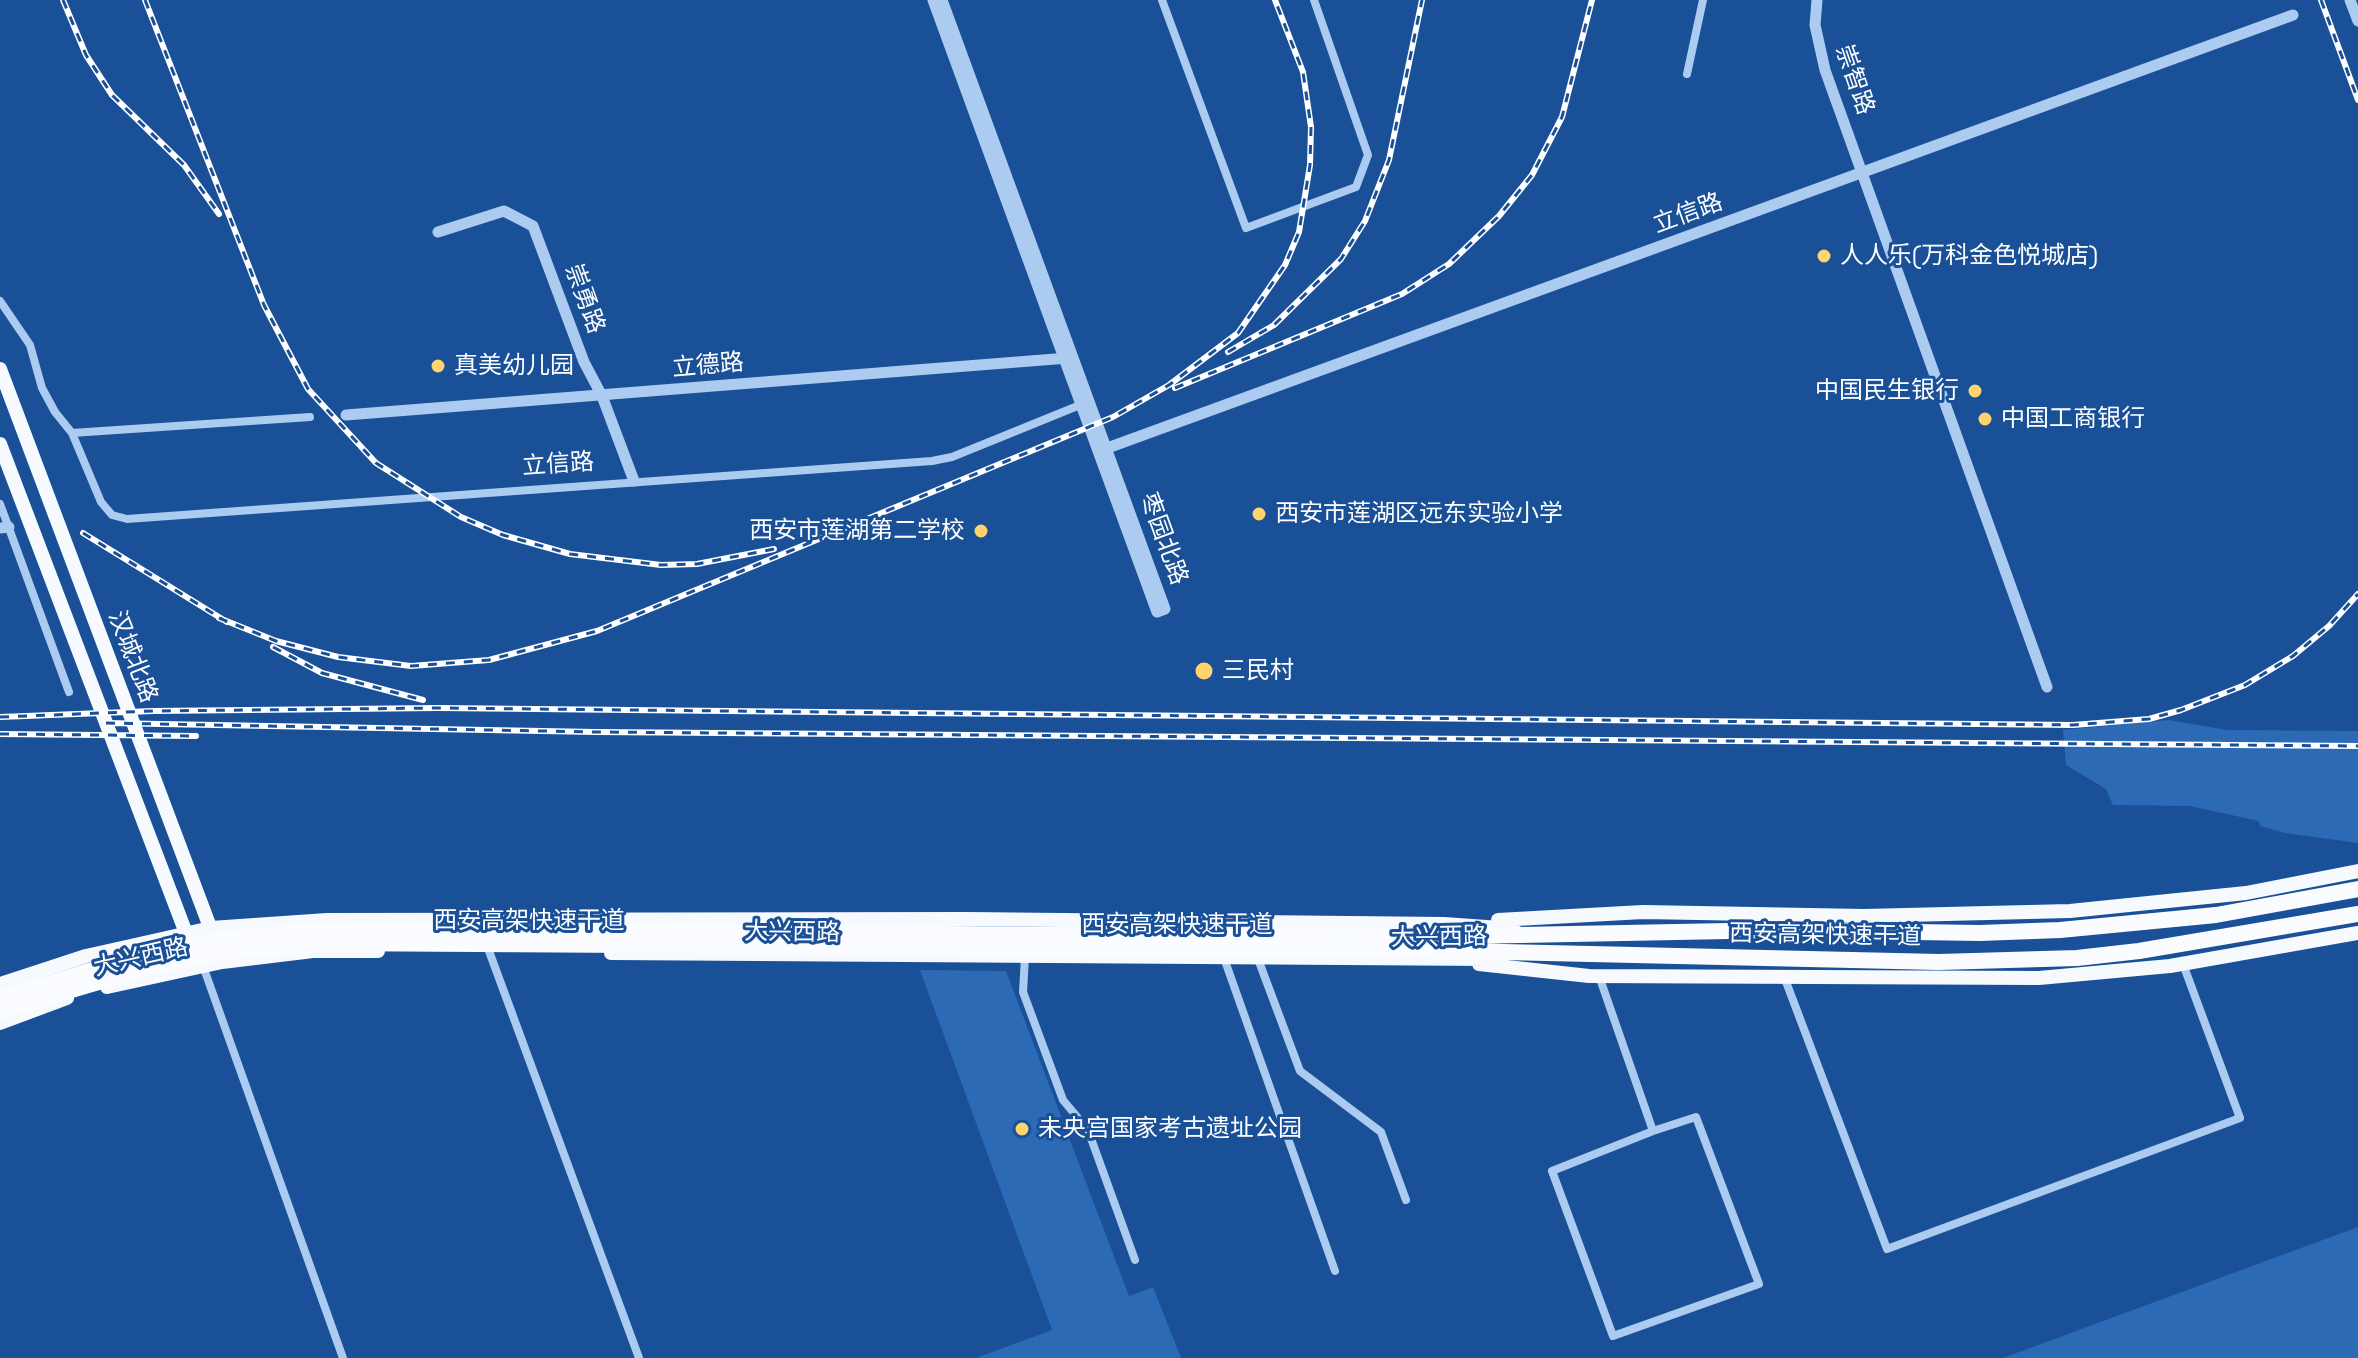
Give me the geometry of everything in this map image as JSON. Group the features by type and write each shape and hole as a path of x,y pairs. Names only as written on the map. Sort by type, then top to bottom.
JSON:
{"highway":[{"name":"西安高架快速干道","path":"0,1011 156,965 222,952 321,943 1415,944 1590,934 1980,933 2117,925 2216,915 2358,889"},
{"name":"西安高架快速干道","path":"0,999 86,970 178,947 323,930 1415,944 1592,954 1830,961 2077,958 2212,940 2358,914"}],"main road":[{"name":"汉城北路","path":"0,369 222,962"},
{"name":"汉城北路","path":"0,444 184,933 203,966"},
{"path":"1444,924 1643,912 1879,916 2070,911 2246,893 2358,871"},
{"name":"大兴西路","path":"0,984 84,957 184,933 330,919 967,919 1444,924 1590,934"},
{"path":"1439,960 1599,976 2039,978 2183,964 2358,933"},
{"name":"大兴西路","path":"0,1023 72,997 203,966 313,951 1439,960 1592,954"}],"street":[{"name":"枣园北路","path":"933,0 1068,358"},
{"name":"枣园北路","path":"942,0 1084,403 1165,609 1157,612 1102,450"},
{"path":"1162,0 1246,228 1356,187 1368,155 1314,0"},
{"path":"1687,74 1703,0"},
{"name":"崇智路","path":"1817,0 1819,48 2047,687"},
{"path":"2350,0 2358,21"},
{"name":"立信路","path":"1102,450 2293,15"},
{"name":"崇勇路","path":"438,232 504,211 533,226 584,362 602,396 634,481"},
{"name":"立信路","path":"0,301 30,345 48,400 72,433 101,502 112,515 127,519 942,459 1084,403"},
{"name":"立德路","path":"346,415 1068,358"},
{"path":"72,433 310,417"},
{"path":"0,504 4,528 69,692"},
{"path":"489,951 639,1358"},
{"path":"1025,957 1023,992 1063,1100 1088,1130 1135,1260"},
{"path":"1224,958 1335,1271"},
{"path":"1258,959 1300,1071 1381,1132 1406,1200"},
{"path":"1785,979 1887,1249 2240,1118 2183,964"},
{"path":"203,966 343,1358"},
{"path":"1599,976 1653,1131"},
{"path":"1696,1117 1759,1284 1613,1336 1552,1171 1653,1131 1696,1117"}],"shaded area":[{"path":"2169,720 2227,730 2358,731 2358,843 2285,833 2260,826 2259,821 2190,806 2113,805 2106,789 2066,765 2063,730"},
{"name":"未央宫国家考古遗址公园","path":"920,970 1006,971 1129,1296 1153,1287 1181,1358 976,1358 1052,1330"},
{"path":"2358,1227 2358,1358 2003,1358"}],"railway":[{"path":"63,0 86,55 112,95 184,165 219,214"},
{"path":"145,0 264,305 308,389 376,463 461,517 503,535 570,554 661,565 697,564 774,549"},
{"path":"219,618 276,641 338,657 411,666 489,660 597,631 1113,417 1169,385 1238,333 1285,265 1299,232 1310,165 1311,127 1303,72 1275,0"},
{"path":"1228,352 1274,325 1341,259 1365,221 1389,160 1422,0"},
{"path":"1175,388 1402,294 1449,264 1499,216 1532,175 1562,117 1592,0"},
{"path":"2321,0 2358,100"},
{"path":"83,533 227,622"},
{"path":"0,717 153,711 438,708 2073,725 2149,719 2245,685 2293,656 2329,626 2358,594"},
{"path":"273,647 322,673 423,700"},
{"path":"106,723 596,732 2358,746"},
{"path":"0,734 196,736"}],"place":[{"name":"人人乐(万科金色悦城店)","path":"1824,256"},
{"name":"真美幼儿园","path":"438,366"},
{"name":"中国民生银行","path":"1975,391"},
{"name":"中国工商银行","path":"1985,419"},
{"name":"西安市莲湖区远东实验小学","path":"1259,514"},
{"name":"西安市莲湖第二学校","path":"981,531"},
{"name":"三民村","path":"1204,671"},
{"name":"未央宫国家考古遗址公园","path":"1022,1129"}]}
